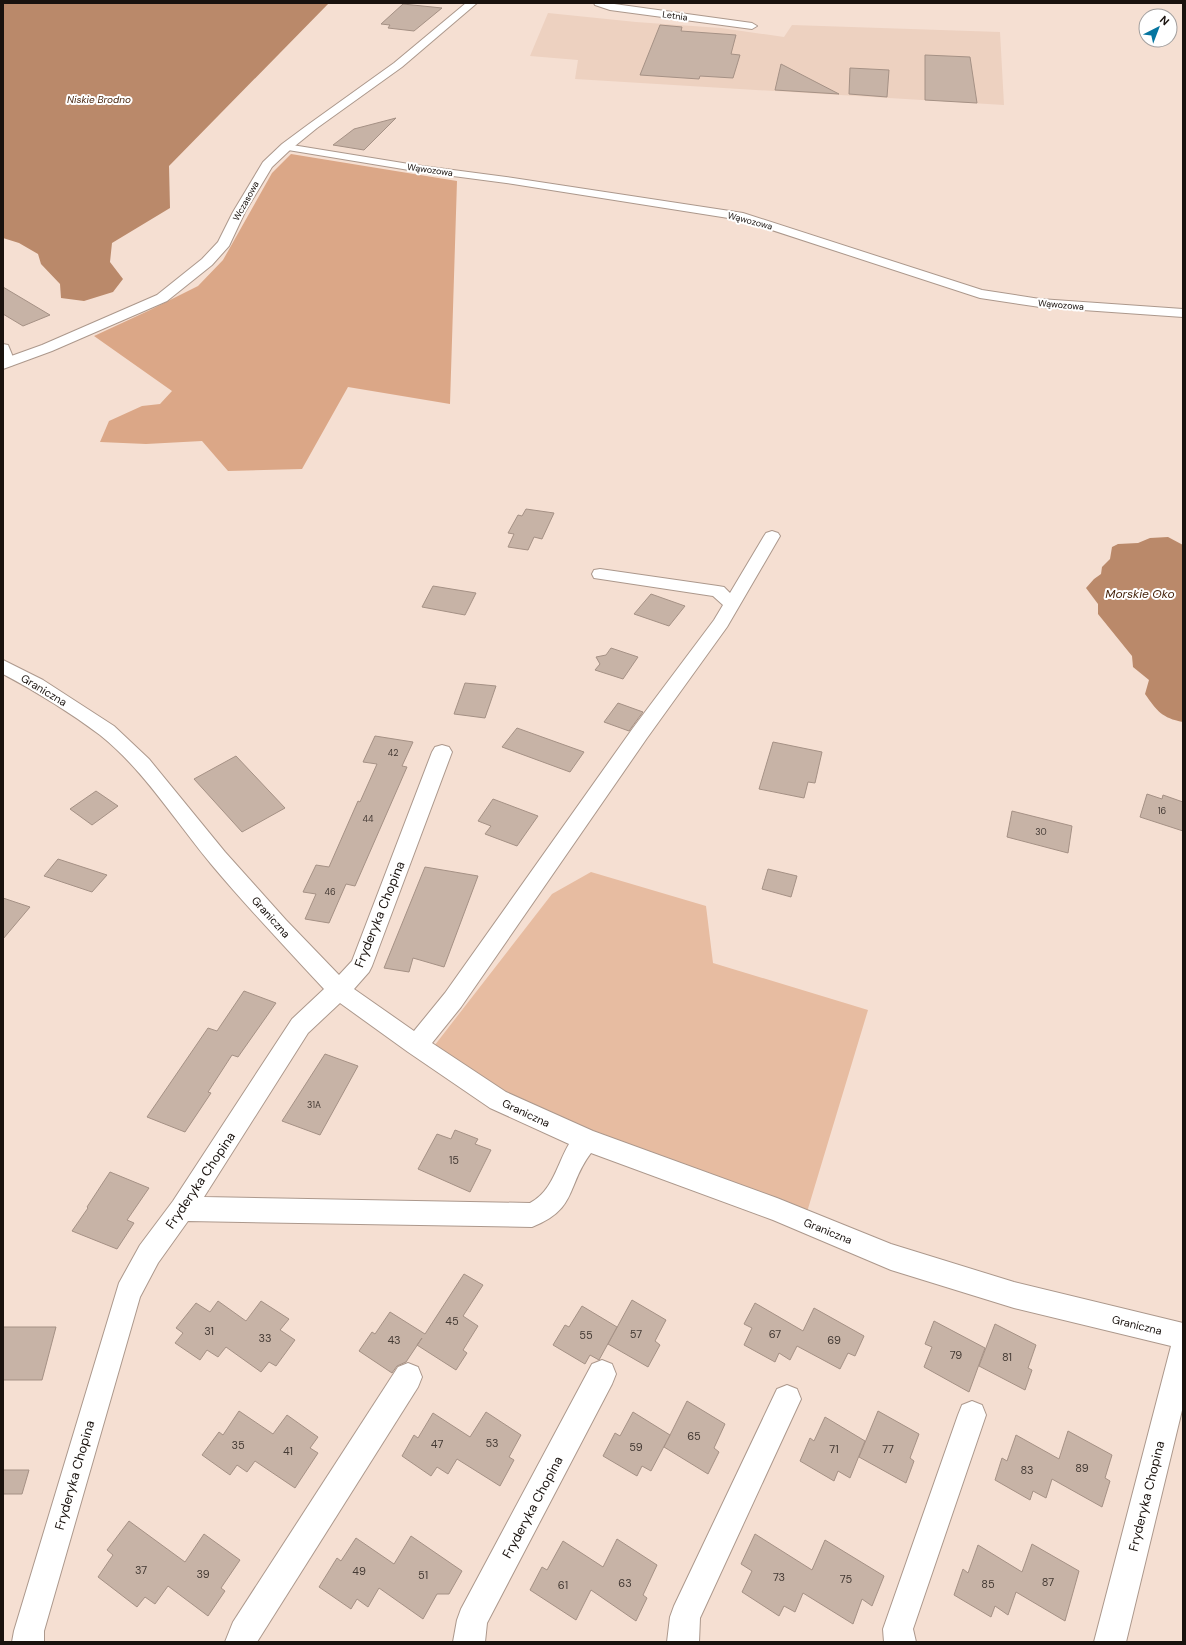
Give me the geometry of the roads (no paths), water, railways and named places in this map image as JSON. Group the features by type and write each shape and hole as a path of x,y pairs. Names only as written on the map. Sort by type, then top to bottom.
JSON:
{"street":[{"name":"Wczasowa","path":"5,363 47,348 162,298 207,262 224,243 239,212 266,165 286,147 398,65 472,3"},
{"name":"Letnia","path":"598,3 610,7 752,26"},
{"name":"Wąwozowa","path":"286,147 414,168 513,181 743,217 980,294 1040,303 1183,313"},
{"path":"3,348 5,363"},
{"path":"416,1045 453,1000 640,733 721,623 772,536"},
{"path":"600,574 718,591 732,604"},
{"name":"Graniczna","path":"3,666 43,688 107,731 142,764 238,881 278,926 339,990 416,1045 498,1100 586,1140 777,1210 891,1257 1014,1295 1183,1336"},
{"name":"Fryderyka Chopina","path":"28,1642 33,1616 128,1292 149,1254 182,1209 300,1026 339,990 361,966 442,752"},
{"path":"182,1209 532,1215 544,1210 555,1199 575,1155 586,1140"},
{"name":"Fryderyka Chopina","path":"1110,1642 1183,1350"},
{"name":"Fryderyka Chopina","path":"469,1642 472,1620 602,1374"},
{"path":"241,1642 244,1634 408,1377"},
{"path":"683,1642 685,1616 786,1399"},
{"path":"900,1642 898,1629 972,1415"}],"water":[{"name":"Niskie Brodno","path":"3,3 329,3 169,166 170,208 112,243 110,262 123,279 113,292 84,301 61,298 60,284 41,264 38,254 19,243 3,238"},
{"name":"Morskie Oko","path":"1168,537 1183,545 1183,722 1165,716 1149,700 1145,694 1149,680 1133,667 1132,656 1098,614 1098,604 1086,588 1101,574 1102,567 1110,559 1112,547 1118,544 1138,543 1150,538"}]}
